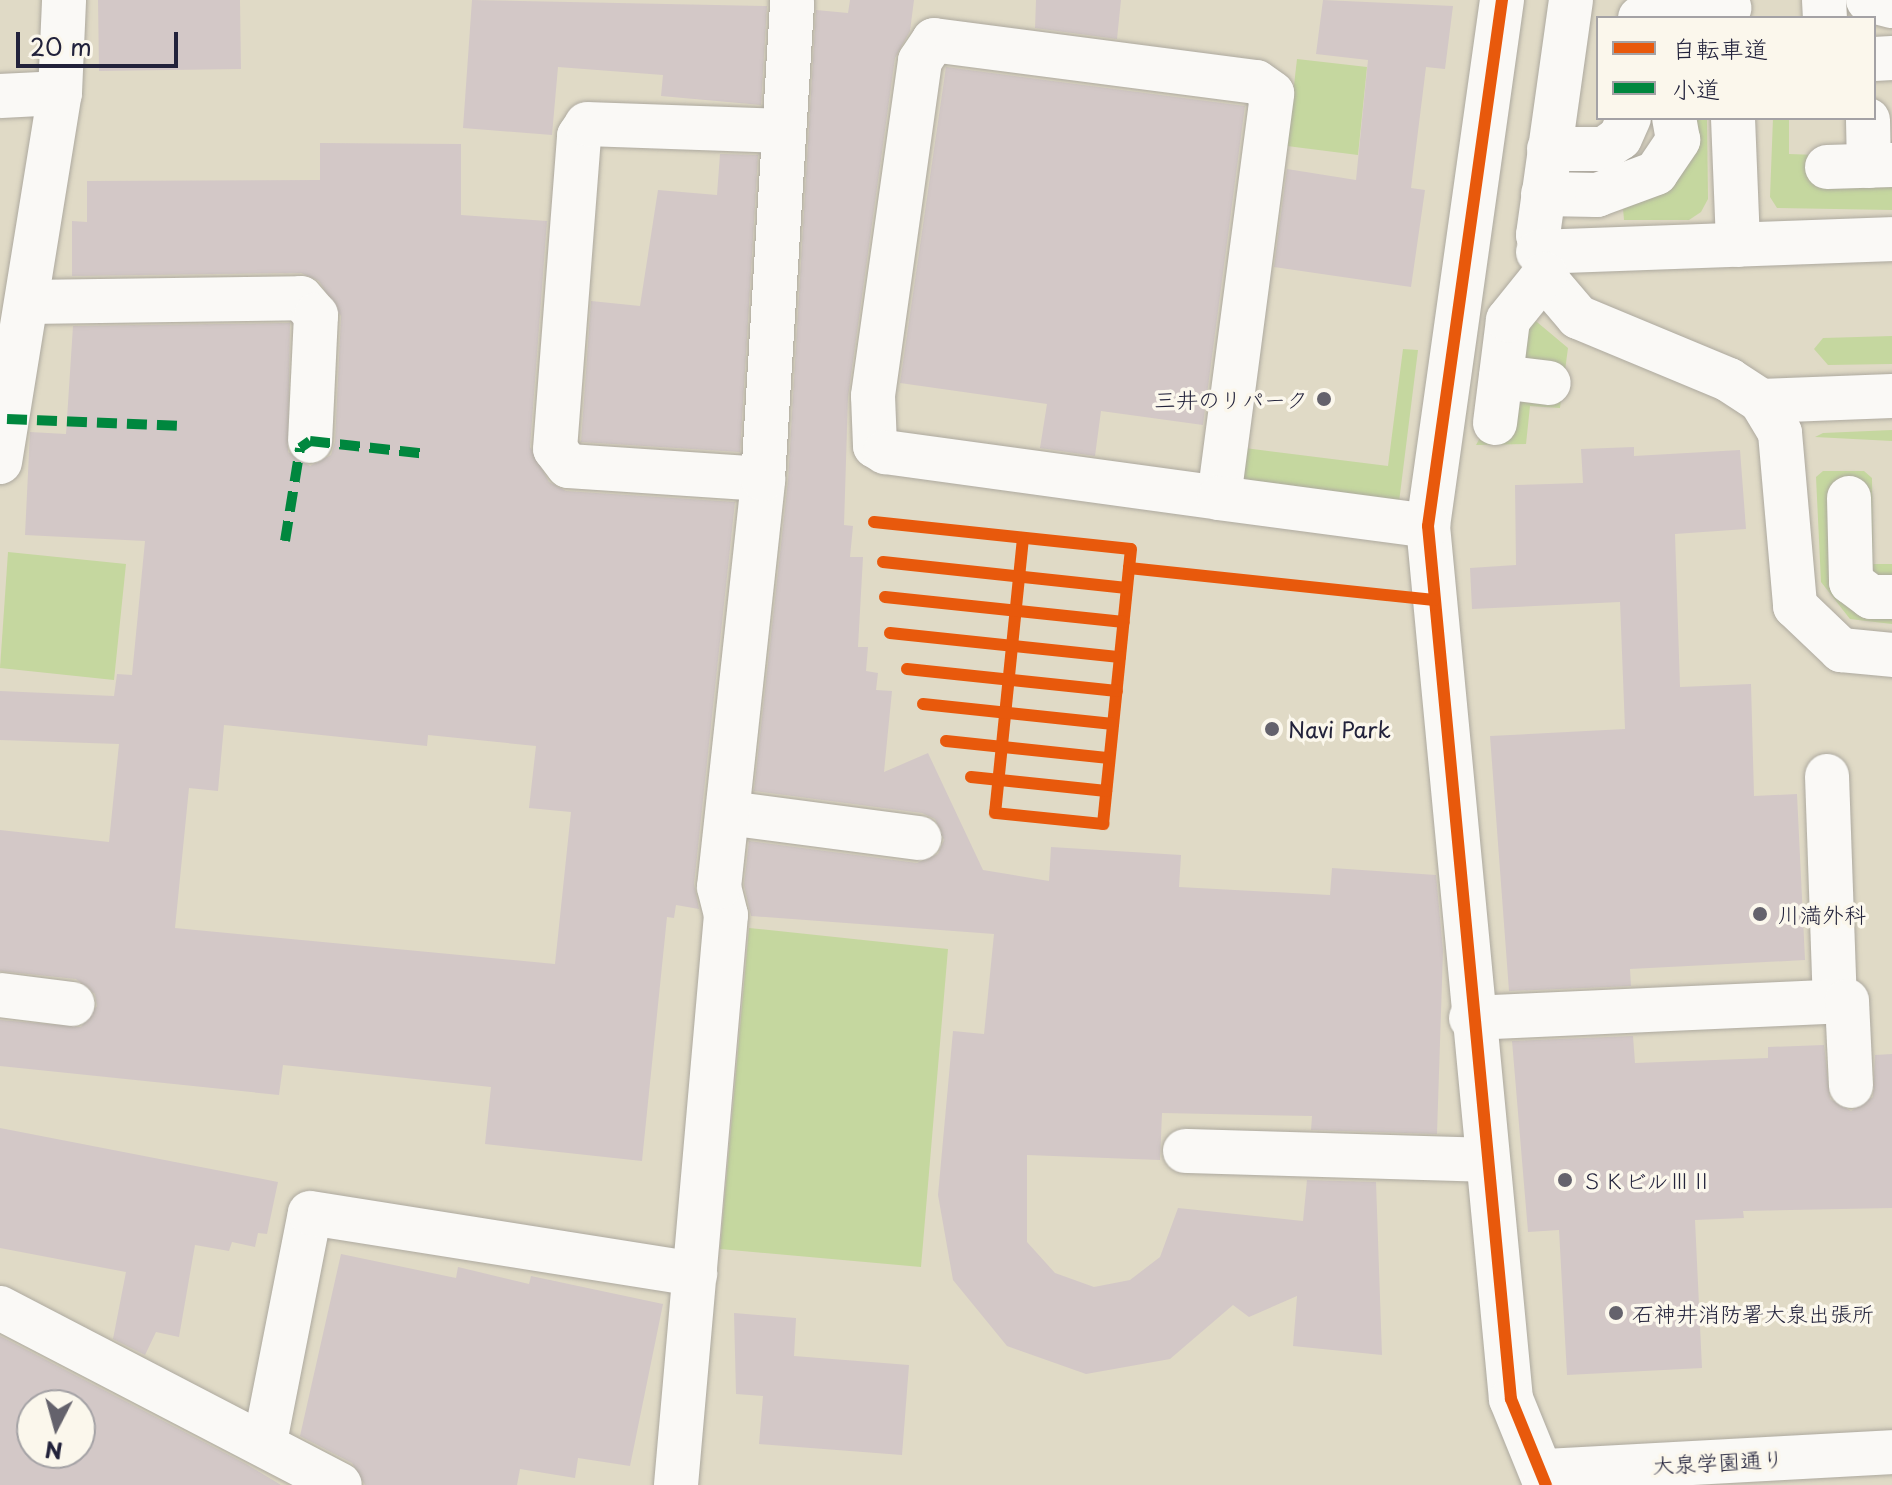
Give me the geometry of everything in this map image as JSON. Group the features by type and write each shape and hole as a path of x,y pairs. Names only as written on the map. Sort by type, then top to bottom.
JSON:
{"street":[{"path":"0,462 60,93 64,0"},
{"path":"676,1485 695,1274 728,813 763,479 792,0"},
{"path":"1502,0 1428,526 1471,1018 1511,1399 1546,1478"},
{"path":"1495,423 1508,320 1542,263 1543,194 1571,0"},
{"path":"1868,0 1892,6"},
{"path":"1660,16 1729,9"},
{"path":"1219,498 1272,93 1256,82 934,40 920,61 873,396 875,446 1219,498 1428,526"},
{"path":"0,96 60,93"},
{"path":"1549,149 1604,149 1627,120"},
{"path":"1543,194 1611,192 1636,185 1671,160 1678,140 1674,120"},
{"path":"1733,120 1738,245"},
{"path":"1863,166 1868,120"},
{"path":"763,479 568,466 555,449 579,136 587,124 784,131"},
{"path":"1608,249 1611,192"},
{"path":"1542,263 1608,249 1892,239"},
{"path":"1542,263 1578,317 1729,380 1761,401 1780,433 1795,606 1841,650 1892,655"},
{"path":"27,302 301,298 316,315 310,441"},
{"path":"1501,377 1549,383"},
{"path":"1761,401 1892,396"},
{"path":"1849,498 1851,582 1871,597 1892,597"},
{"path":"1827,776 1835,1002"},
{"path":"728,813 919,838"},
{"path":"0,995 72,1004"},
{"path":"1471,1018 1847,1001 1851,1086"},
{"path":"1185,1151 1486,1160"},
{"path":"265,1442 310,1213 695,1274"},
{"path":"0,1308 265,1442 340,1485"},
{"name":"大泉学園通り","path":"1546,1478 1892,1452"}],"green space":[{"path":"1297,59 1367,67 1358,155 1287,146"},
{"path":"1685,120 1707,120 1708,199 1701,212 1689,220 1624,220 1623,209"},
{"path":"1773,120 1789,120 1789,154 1817,155 1892,182 1892,210 1777,208 1770,197"},
{"path":"1531,317 1568,348 1560,408 1530,406 1526,444 1476,445 1521,364"},
{"path":"1892,336 1892,364 1828,365 1814,349 1823,338"},
{"path":"1403,349 1418,350 1398,510 1240,491 1245,448 1388,466"},
{"path":"1892,430 1892,441 1815,437 1823,433"},
{"path":"1823,471 1864,471 1872,478 1873,564 1892,564 1892,583 1838,599 1861,615 1892,614 1892,624 1850,619 1821,582 1816,477"},
{"path":"8,552 126,564 114,680 0,668"},
{"path":"749,928 948,949 921,1267 720,1249"}],"building":[{"path":"98,0 240,0 241,69 99,71"},
{"path":"472,0 767,6 761,105 661,96 663,75 558,67 552,135 463,128"},
{"path":"850,0 914,0 910,31 895,58 848,397 844,525 853,526 850,557 863,557 858,647 868,647 866,671 878,673 876,690 892,691 884,772 928,753 983,870 1049,881 1051,847 1181,855 1179,887 1330,895 1332,868 1436,875 1443,951 1437,1134 1311,1130 1312,1116 1162,1113 1160,1160 1027,1155 1027,1242 1055,1273 1094,1287 1130,1280 1160,1257 1178,1208 1303,1221 1307,1180 1376,1182 1382,1355 1293,1346 1297,1296 1249,1317 1233,1305 1170,1359 1086,1374 1007,1346 953,1280 938,1195 953,1031 984,1034 994,934 751,916 744,885 749,841 917,863 938,854 944,840 935,819 922,813 754,791 788,481 816,10 848,13"},
{"path":"1036,0 1121,0 1117,39 1035,28"},
{"path":"1323,0 1453,6 1445,69 1426,67 1411,188 1425,190 1411,287 1274,267 1287,169 1356,180 1368,60 1316,54"},
{"path":"946,67 1245,106 1203,425 1101,411 1095,456 1040,448 1047,404 900,383"},
{"path":"320,143 461,144 461,215 547,221 530,447 549,482 566,491 735,502 694,884 699,909 676,905 674,918 667,917 642,1161 485,1144 491,1087 283,1065 279,1095 0,1066 0,1020 81,1027 97,1006 95,994 76,979 0,971 0,830 109,842 119,744 0,740 0,691 114,696 117,674 132,675 145,541 25,535 30,432 66,434 73,326 290,323 288,452 310,466 331,455 335,442 341,316 319,281 301,273 72,276 72,221 87,222 87,181 320,180","holes":["224,725 427,746 428,735 536,746 529,808 571,812 555,964 175,928 189,788 218,791"]},
{"path":"720,154 758,155 740,452 581,442 591,301 640,306 658,190 717,195"},
{"path":"1634,447 1634,456 1740,450 1746,529 1675,534 1680,687 1751,684 1754,796 1797,794 1805,960 1630,969 1631,986 1509,991 1490,736 1625,729 1620,602 1472,609 1470,568 1516,565 1515,485 1583,483 1581,449"},
{"path":"1633,1036 1635,1063 1768,1058 1768,1047 1824,1045 1830,1099 1851,1111 1873,1097 1875,1055 1892,1054 1892,1208 1743,1211 1744,1218 1695,1220 1702,1368 1567,1375 1559,1230 1528,1232 1512,1041"},
{"path":"0,1128 278,1182 267,1234 258,1233 255,1247 232,1242 229,1251 195,1245 179,1337 156,1332 145,1355 113,1339 126,1272 0,1248"},
{"path":"341,1254 456,1278 458,1267 529,1284 531,1276 663,1304 630,1466 578,1458 575,1478 520,1469 517,1485 365,1485 352,1463 300,1436"},
{"path":"734,1313 796,1318 794,1356 909,1365 902,1455 759,1444 763,1396 736,1394"},
{"path":"0,1336 246,1464 281,1485 0,1485"}],"marked path":[{"path":"7,419 184,426"},
{"path":"285,541 300,448 310,441 427,454"}],"cycle path":[{"path":"1502,0 1428,526 1511,1399 1546,1485"},
{"path":"874,522 1131,549 1129,568"},
{"path":"1023,538 995,813 1103,824 1129,568 1434,600"},
{"path":"883,562 1127,588"},
{"path":"885,597 1124,622"},
{"path":"890,633 1120,657"},
{"path":"907,669 1117,691"},
{"path":"923,704 1113,724"},
{"path":"946,741 1109,758"},
{"path":"971,777 1106,791"}],"place":[{"name":"三井のリパーク","path":"1324,399"},
{"name":"Navi Park","path":"1272,729"},
{"name":"川満外科","path":"1760,914"},
{"name":"ＳＫビルⅢⅡ","path":"1565,1180"},
{"name":"石神井消防署大泉出張所","path":"1616,1313"}]}
